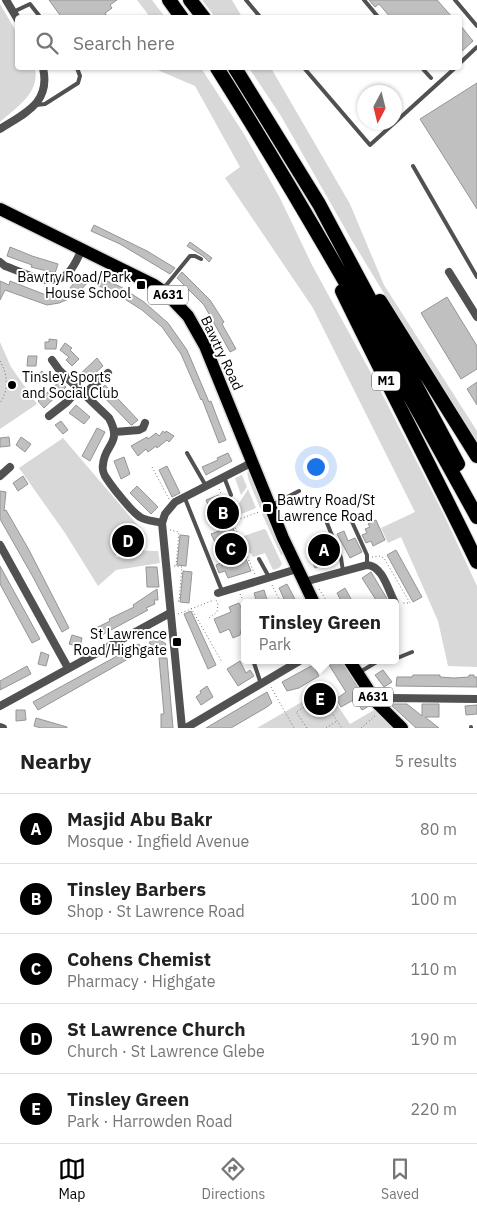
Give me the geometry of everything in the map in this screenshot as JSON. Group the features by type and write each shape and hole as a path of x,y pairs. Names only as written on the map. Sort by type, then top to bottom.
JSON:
{"highway":[{"path":"169,0 180,15"},
{"path":"190,0 202,15"},
{"name":"M1","path":"218,70 297,198 358,303 477,517"},
{"name":"M1","path":"236,70 325,217 477,497"},
{"name":"M1","path":"297,198 374,359 443,491 477,562"},
{"path":"325,217 353,257 477,456"}],"main road":[{"name":"Bawtry Road","path":"0,209 141,277 162,290 184,311 197,330 253,462 265,509 312,599"},
{"name":"A631","path":"352,664 379,706 402,728"}],"street":[{"path":"6,0 15,15"},
{"path":"0,129 36,105 44,85 43,70"},
{"path":"0,262 5,266 40,278 55,280 68,274 82,249"},
{"path":"449,272 477,317"},
{"path":"52,360 81,392 109,418 115,432 113,442 104,459 104,475 140,516 162,526"},
{"path":"49,416 108,373"},
{"path":"115,432 139,430 143,428 145,423"},
{"path":"182,728 162,526 165,514 172,505 184,496 253,462"},
{"path":"0,476 10,467"},
{"path":"0,545 68,668"},
{"path":"304,582 344,571 367,561 380,572 394,599"},
{"path":"219,594 297,568"},
{"path":"0,706 170,615"},
{"path":"186,728 295,664"},
{"path":"379,706 390,698 477,699"}],"lane":[{"path":"246,0 258,15"},
{"path":"364,0 376,15"},
{"path":"457,1 477,26"},
{"path":"13,12 30,4 39,15"},
{"path":"462,61 477,47"},
{"path":"36,105 45,104 78,83 80,76 78,70"},
{"path":"306,70 370,145 453,70"},
{"path":"424,70 431,78"},
{"path":"413,166 477,276"},
{"path":"162,290 190,256 195,256 201,260"},
{"path":"187,453 206,486"},
{"path":"224,476 231,495"},
{"path":"265,509 299,491"},
{"path":"184,496 219,594"},
{"path":"348,513 365,548 367,561"},
{"path":"327,524 341,558 344,571"},
{"path":"259,559 268,577"},
{"path":"399,657 412,652"},
{"path":"255,664 264,683"},
{"path":"358,673 373,664"}],"path":[{"path":"0,361 4,368 7,384 0,403"},
{"path":"152,467 172,505"},
{"path":"216,481 257,580"},
{"path":"233,522 265,509"},
{"path":"162,526 179,532 176,566"},
{"path":"367,561 375,556 384,558 410,603 399,602"},
{"path":"166,566 182,567 179,601 169,600"},
{"path":"268,577 279,599"},
{"path":"236,587 242,599"},
{"path":"170,615 191,608 219,594"},
{"path":"209,618 217,612 219,594"},
{"path":"191,608 222,662"},
{"path":"264,683 294,728"},
{"path":"307,728 296,712 321,697 342,728"},
{"path":"361,728 368,724 379,706"},
{"path":"326,728 338,721"}],"shaded area":[{"path":"137,0 152,0 163,15 148,15"},
{"path":"202,0 232,0 241,15 213,15"},
{"path":"0,4 15,30 15,70 35,70 36,77 31,92 26,99 0,122"},
{"path":"158,70 202,70 244,134 280,198 312,265 377,384 444,515 477,586 477,667 448,666 438,621 401,537 388,543 381,528 415,512 313,308 225,178 240,167 195,86"},
{"path":"250,70 272,70 350,204 384,285 477,431 477,447 351,239 281,116"},
{"name":"Tinsley Sports and Social Club","path":"0,342 11,367 37,404 0,429"},
{"path":"63,438 146,535 114,534 113,546 116,547 116,557 121,557 121,550 158,551 160,563 116,570 98,586 65,533 19,468"},
{"path":"247,472 253,475 267,506 260,508"},
{"path":"242,475 247,487 241,495 235,478"},
{"path":"248,489 256,508 234,517 230,509 238,505"},
{"path":"269,511 286,554 281,555 262,514"},
{"path":"264,529 282,564 279,568 273,570 265,553 253,557 251,553 248,553 243,540 244,536"},
{"path":"326,688 350,724 374,710 393,728 257,728"}],"building":[{"path":"49,0 117,0 110,5 112,8 105,13 106,15 60,15"},
{"path":"369,0 437,0 450,15 388,15 379,4 375,7"},
{"path":"462,27 473,41 462,51"},
{"path":"477,83 477,209 420,119"},
{"path":"94,225 147,251 175,268 170,274 120,244 91,231"},
{"path":"190,242 212,258 209,262 187,246"},
{"path":"10,247 58,264 55,273 31,267 32,265 7,256"},
{"path":"182,272 210,300 224,322 222,324 236,349 230,352 204,305 177,278"},
{"path":"80,276 87,283 76,296 59,303 47,305 5,290 0,300 0,281 9,285 10,281 46,295 69,289"},
{"path":"100,278 121,287 144,302 168,323 187,350 209,402 211,401 226,440 219,443 202,399 181,354 162,327 123,297 97,285"},
{"path":"447,297 477,346 477,369 461,379 421,313"},
{"path":"49,339 57,340 56,349 45,349 45,342 49,342"},
{"path":"65,343 72,348 70,350 79,359 72,366 66,360 69,357 60,350"},
{"path":"28,356 37,356 36,366 27,366"},
{"path":"97,358 103,366 83,384 77,377"},
{"path":"42,371 47,377 39,384 34,378"},
{"path":"60,381 66,387 44,408 38,401"},
{"path":"477,382 477,405 467,389"},
{"path":"105,385 138,420 132,425 98,391"},
{"path":"76,405 90,417 84,424 69,413"},
{"path":"61,421 68,430 63,434 55,425"},
{"path":"97,428 105,432 90,461 82,456"},
{"path":"163,431 174,436 169,442 167,440 148,452 146,449 138,456 131,446 147,437 148,439 156,433 159,436"},
{"path":"9,437 10,446 0,447 0,438"},
{"path":"21,437 31,444 25,452 16,445"},
{"path":"228,453 232,461 206,475 202,467"},
{"path":"124,457 130,474 121,479 114,461"},
{"path":"167,466 180,493 172,497 159,470"},
{"path":"23,476 28,484 18,491 13,483"},
{"path":"137,486 158,507 151,514 130,493"},
{"path":"0,491 6,492 4,511 6,510 29,550 69,628 62,632 0,519"},
{"path":"219,495 251,571 228,578 225,571 219,573 216,565 221,563 222,566 232,562 224,541 216,544 211,534 219,531 206,500"},
{"path":"376,520 385,540 373,546 371,541 366,543 362,535 367,533 365,529 370,527 368,524"},
{"path":"344,531 348,541 355,538 362,552 350,558 337,534"},
{"path":"114,534 144,535 143,551 116,550 116,547 113,547"},
{"path":"180,535 189,536 186,566 177,565"},
{"path":"326,535 337,562 328,564 328,562 315,568 310,555 315,553 311,541"},
{"path":"396,550 422,597 413,602 387,555"},
{"path":"0,566 40,639 32,643 0,584"},
{"path":"146,567 157,567 159,587 147,587"},
{"path":"183,571 192,572 189,603 180,602"},
{"path":"371,572 387,599 375,599 362,578"},
{"path":"287,584 295,599 284,599 279,588"},
{"path":"345,588 351,599 340,599 337,593"},
{"path":"157,589 158,600 154,600 155,604 146,608 148,610 96,638 92,630 134,607 133,605"},
{"path":"264,590 267,599 256,599 254,593"},
{"path":"239,603 241,607 240,635 233,638 229,629 220,633 214,619 231,612 229,607"},
{"path":"191,611 216,665 208,669 184,614"},
{"path":"72,635 82,638 80,647 69,644"},
{"path":"154,636 166,644 161,651 149,643"},
{"path":"139,644 142,651 38,710 33,702"},
{"path":"41,652 49,655 46,666 38,664"},
{"path":"159,658 167,658 173,728 161,728 161,714 164,714"},
{"path":"240,661 246,673 250,670 254,676 238,686 227,669"},
{"path":"328,664 343,664 369,706 362,710 355,699 341,707 336,699 346,692"},
{"path":"313,665 319,676 299,688 287,691 282,682"},
{"path":"27,666 31,674 0,690 0,681"},
{"path":"383,670 392,682 384,687 375,675"},
{"path":"413,675 440,675 440,677 454,678 474,675 474,677 477,677 477,687 396,686 397,677 412,677"},
{"path":"207,686 213,697 201,705 196,697"},
{"path":"267,692 272,703 267,707 231,728 206,728"},
{"path":"390,704 407,704 422,716 422,704 439,704 439,717 425,717 439,728 416,728"},
{"path":"477,705 477,714 466,715 465,706"},
{"path":"16,710 25,710 26,720 16,721"},
{"path":"36,718 67,728 41,728 34,726"}],"place":[{"name":"Bawtry Road/Park House School","path":"141,285"},
{"name":"Tinsley Sports and Social Club","path":"12,385"},
{"name":"Bawtry Road/St Lawrence Road","path":"267,508"},
{"name":"Tinsley Barbers","path":"223,513"},
{"name":"St Lawrence Church","path":"128,541"},
{"name":"Cohens Chemist","path":"231,549"},
{"name":"Masjid Abu Bakr","path":"324,550"},
{"name":"St Lawrence Road/Highgate","path":"177,642"},
{"name":"Tinsley Green","path":"320,699"}]}
